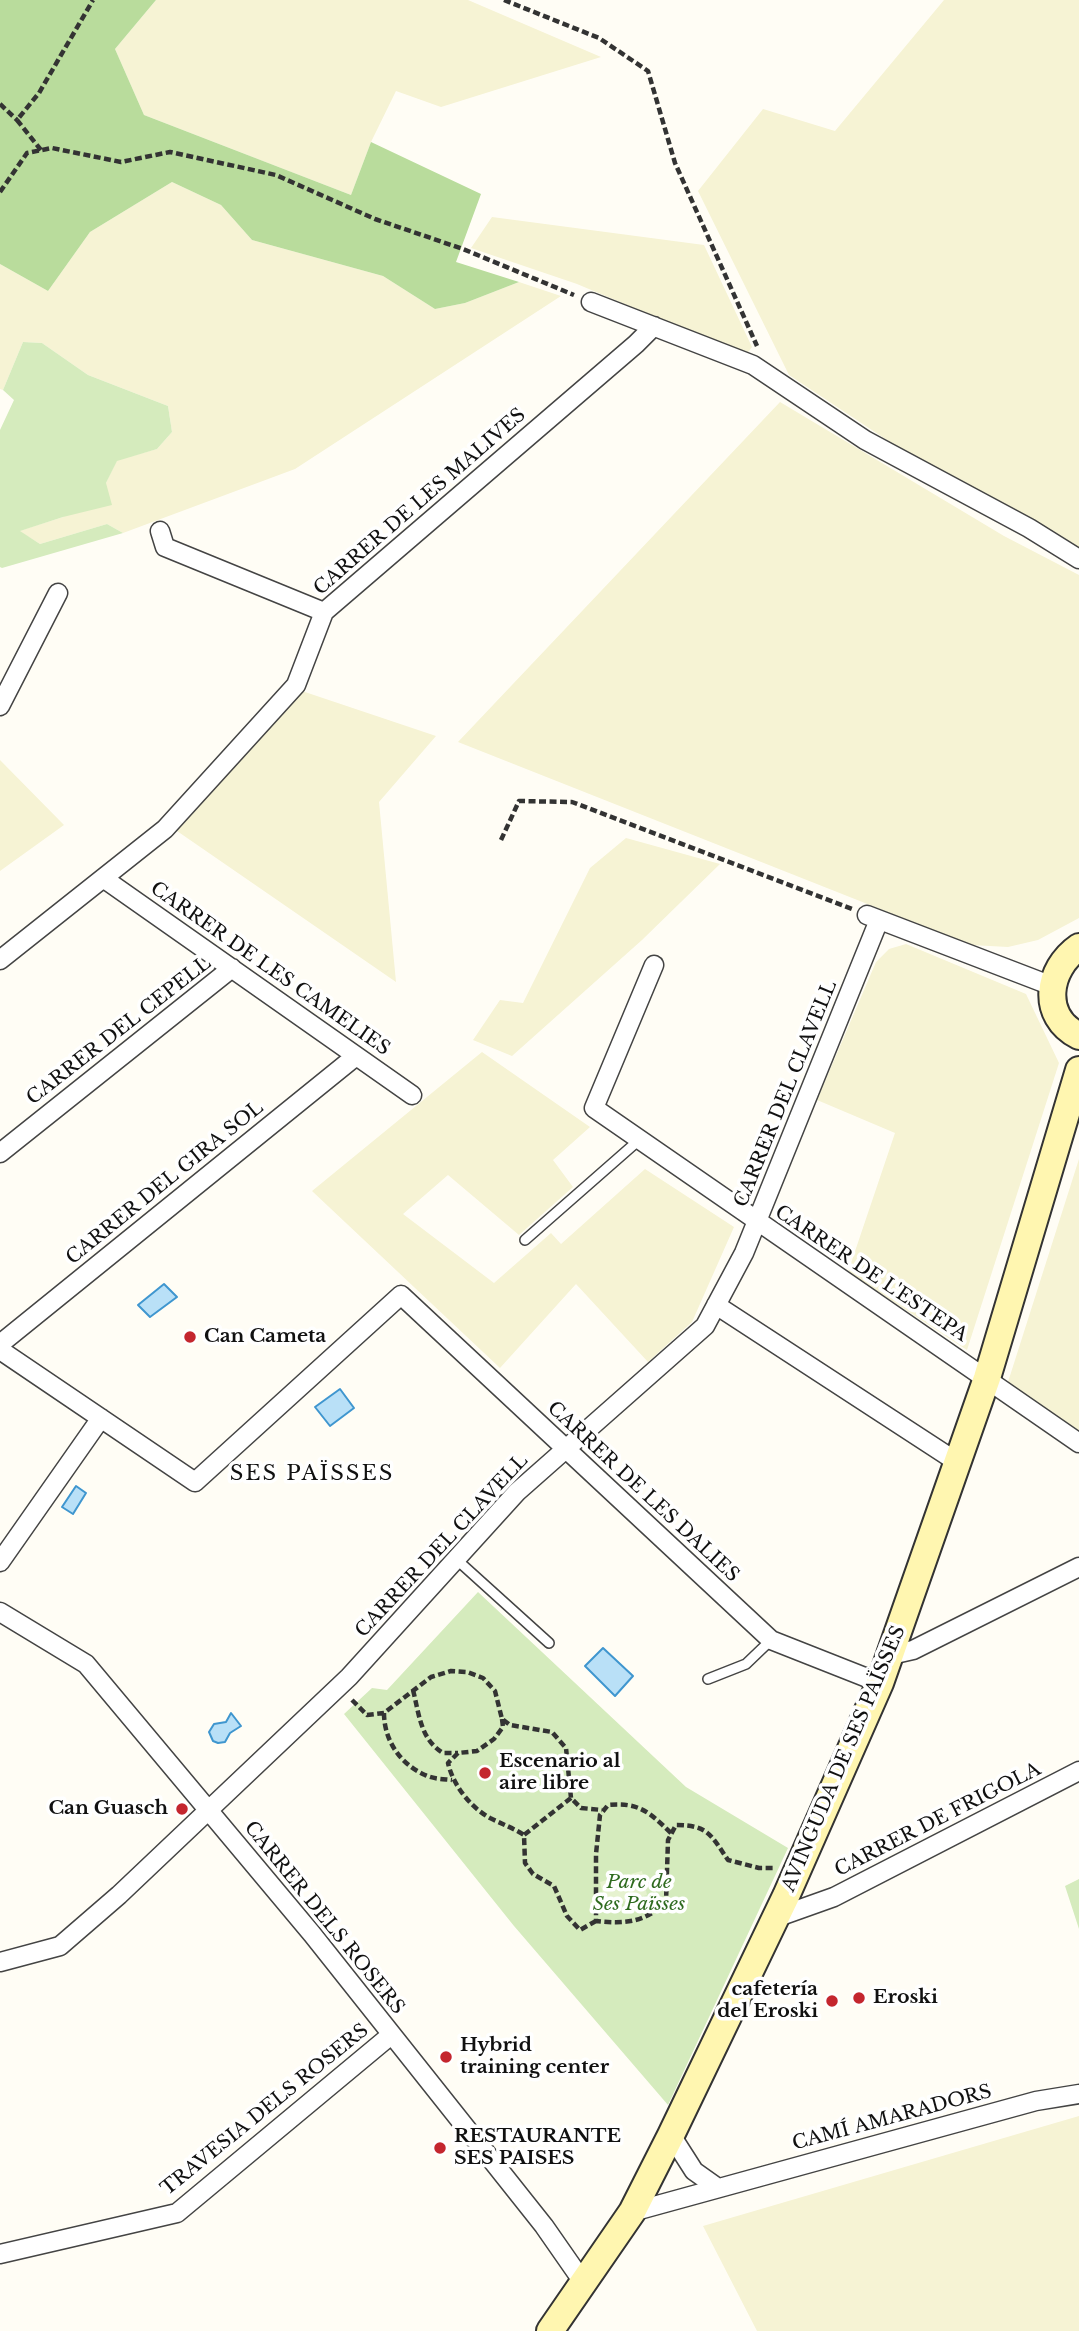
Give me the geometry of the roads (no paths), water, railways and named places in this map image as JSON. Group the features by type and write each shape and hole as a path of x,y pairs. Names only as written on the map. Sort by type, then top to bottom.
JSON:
{"main road":[{"path":"1079,947 1067,955 1057,969 1052,986 1053,1003 1060,1019 1079,1036"},
{"name":"AVINGUDA DE SES PAÏSSES","path":"550,2331 632,2212 775,1918 880,1683 987,1378 1079,1070"}],"street":[{"path":"591,302 753,365 865,440 1028,528 1079,559"},
{"name":"CARRER DE LES MALIVES","path":"0,960 165,829 296,685 324,612 654,326"},
{"path":"160,531 164,547 324,612"},
{"path":"0,706 58,593"},
{"name":"CARRER DE LES CAMELIES","path":"103,878 412,1095"},
{"name":"CARRER DEL CLAVELL","path":"0,1962 60,1946 210,1810 339,1686 517,1492 705,1326 744,1253 757,1222 873,918 1052,986"},
{"name":"CARRER DE L'ESTEPA","path":"654,965 594,1108 1079,1443"},
{"name":"CARRER DEL CEPELL","path":"0,1153 232,968"},
{"name":"CARRER DEL GIRA SOL","path":"0,1344 356,1055"},
{"name":"CARRER DE LES DALIES","path":"101,1418 195,1482 401,1295 771,1640 880,1683"},
{"path":"716,1305 957,1462"},
{"path":"0,1350 101,1418 0,1562"},
{"path":"891,1655 913,1650 1079,1568"},
{"name":"CARRER DELS ROSERS","path":"0,1612 86,1664 312,1934 544,2226 583,2282"},
{"name":"CARRER DE FRIGOLA","path":"775,1918 834,1897 1079,1771"},
{"name":"TRAVESIA DELS ROSERS","path":"0,2255 177,2213 391,2035"},
{"name":"CAMÍ AMARADORS","path":"632,2212 1036,2101 1079,2094"},
{"path":"671,2135 694,2171 718,2188"}],"lane":[{"path":"526,1240 639,1140"},
{"path":"456,1559 549,1643"},
{"path":"708,1679 746,1664 771,1640"}],"water":[{"path":"164,1284 177,1297 150,1317 138,1305"},
{"path":"340,1389 354,1408 330,1426 315,1407"},
{"path":"76,1486 86,1493 73,1514 62,1507"},
{"path":"603,1648 633,1676 615,1696 585,1666"},
{"path":"231,1713 241,1726 230,1733 225,1742 213,1741 209,1732 214,1724 226,1722"}],"place":[{"name":"Can Cameta","path":"190,1337"},
{"name":"Escenario al aire libre","path":"485,1773"},
{"name":"Can Guasch","path":"182,1809"},
{"name":"Eroski","path":"859,1998"},
{"name":"cafetería del Eroski","path":"832,2001"},
{"name":"Hybrid training center","path":"446,2057"},
{"name":"RESTAURANTE SES PAISES","path":"440,2148"}],"district":[{"name":"SES PAÏSSES","path":"312,1474"}],"park label":[{"name":"Parc de Ses Païsses","path":"639,1894"}]}
